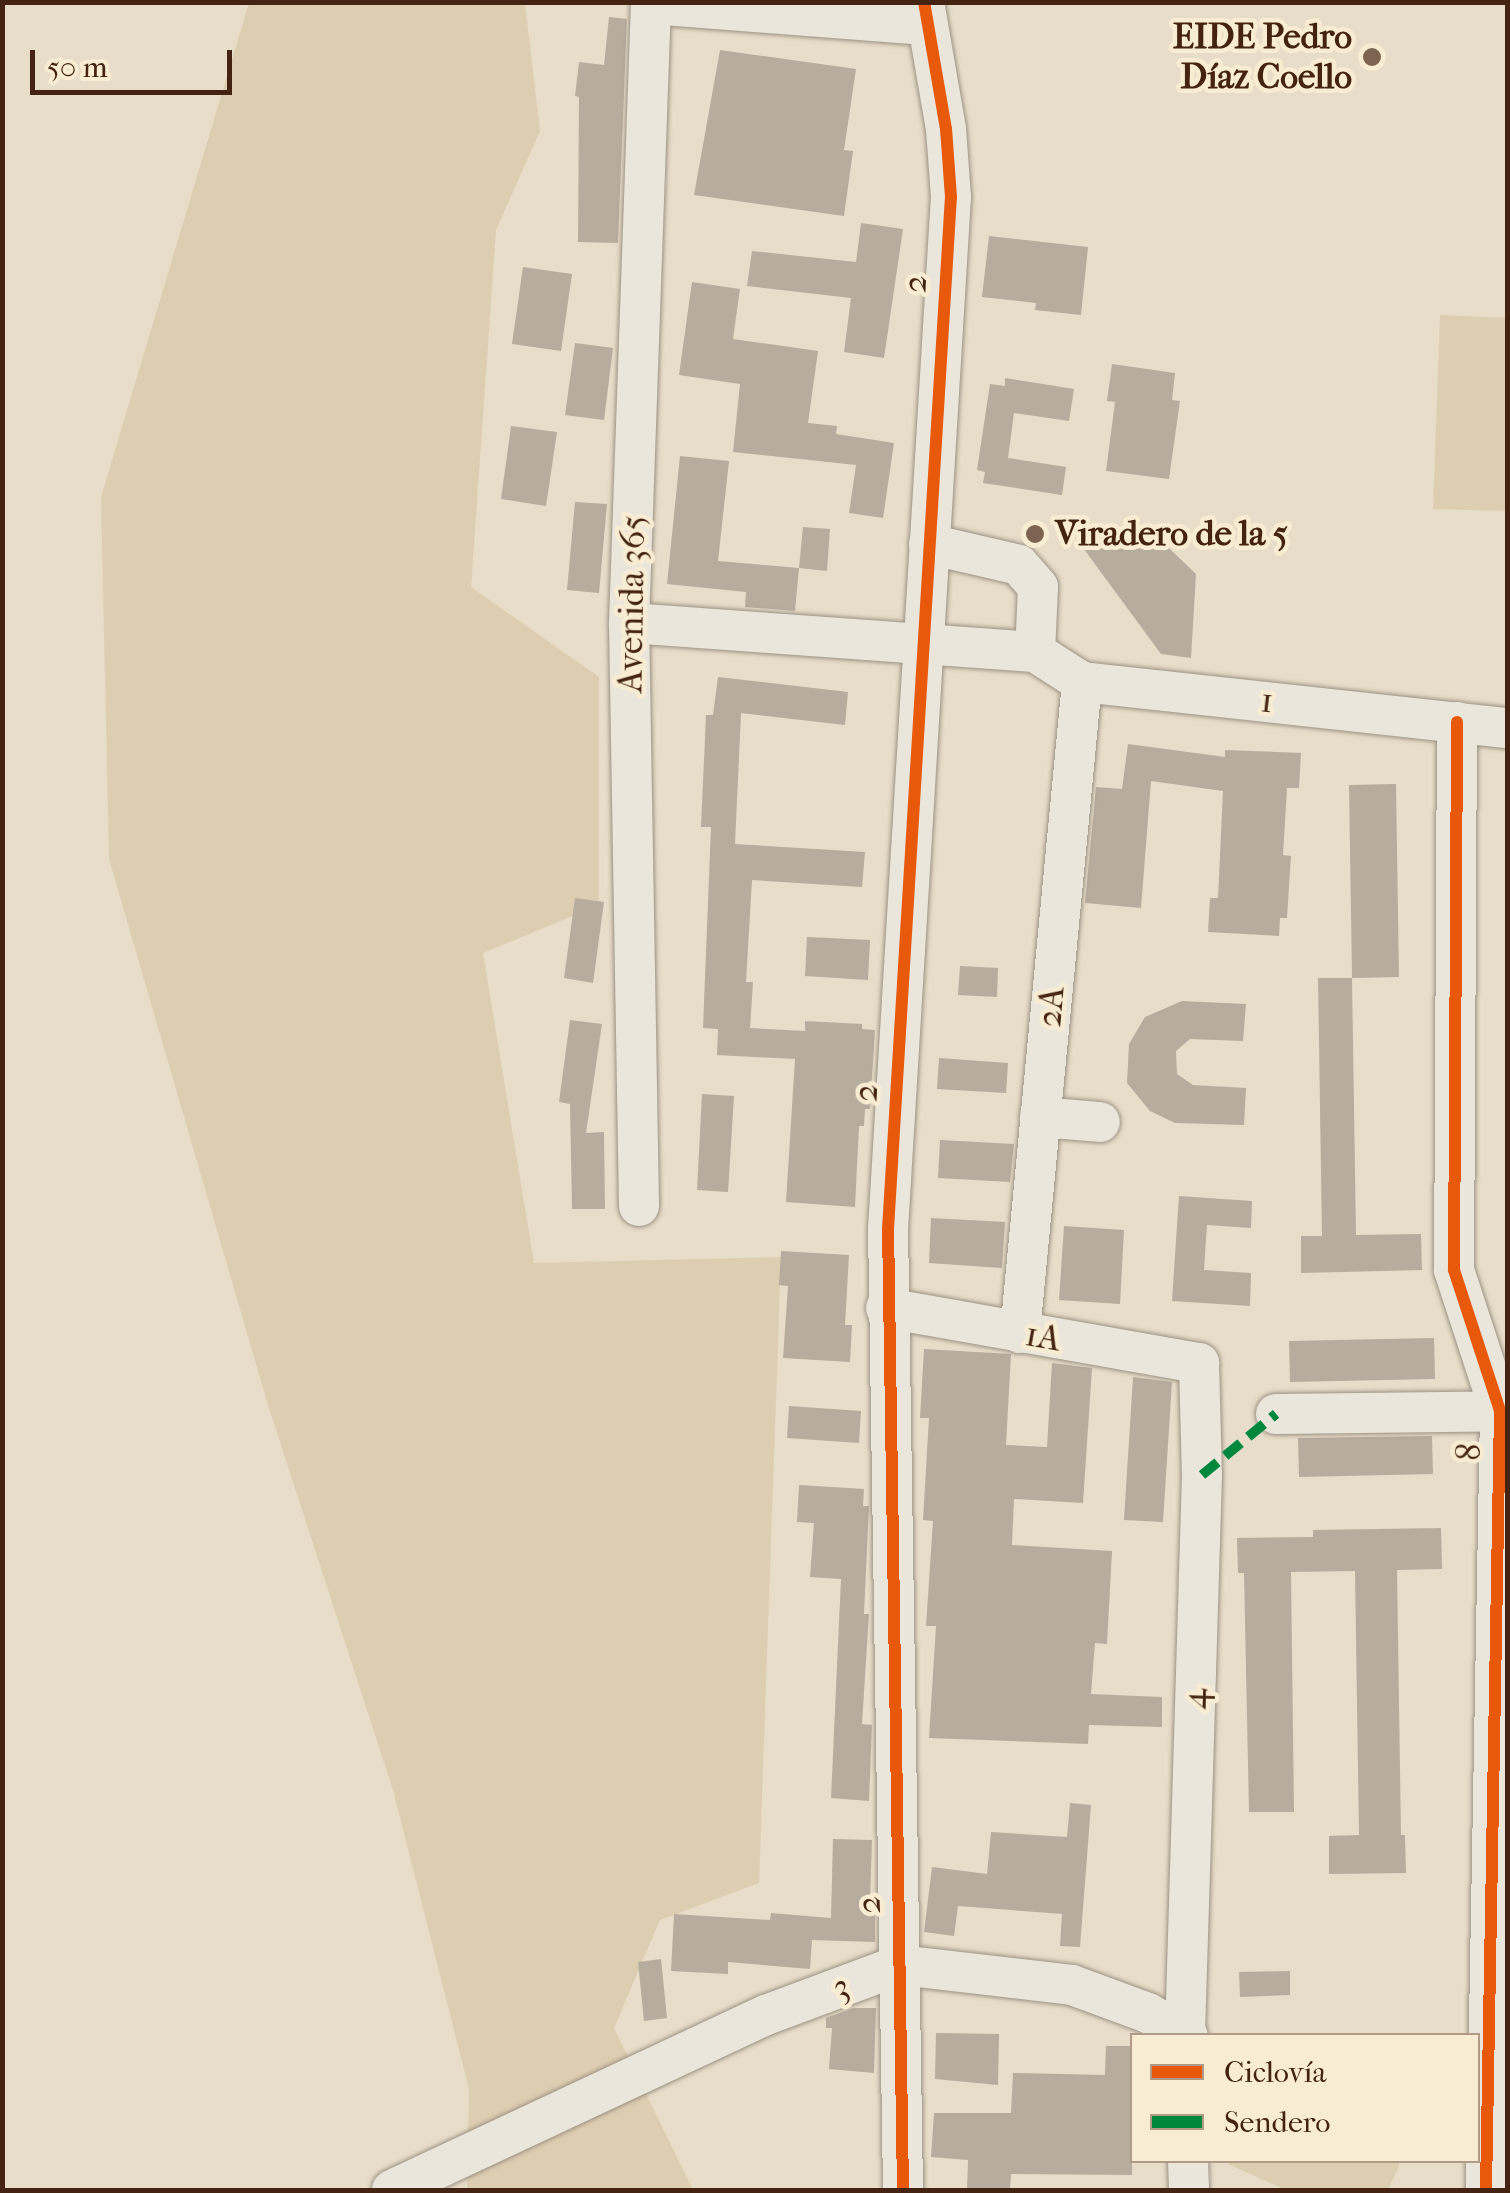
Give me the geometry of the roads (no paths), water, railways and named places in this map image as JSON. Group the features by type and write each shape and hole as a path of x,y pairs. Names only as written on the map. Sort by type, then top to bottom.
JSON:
{"street":[{"path":"651,3 925,14"},
{"name":"Avenida 365","path":"639,1206 629,622 651,3"},
{"name":"2","path":"903,2190 886,1308 951,197 946,129 925,14"},
{"path":"928,544 1019,565 1038,587 1035,652"},
{"name":"1","path":"629,622 923,640 1035,652 1082,682 1508,728"},
{"name":"2A","path":"1020,1333 1082,682"},
{"name":"8","path":"1457,722 1454,1270 1504,1411 1489,2163"},
{"path":"1040,1117 1100,1122"},
{"name":"1A","path":"886,1308 1199,1363"},
{"name":"4","path":"1186,2033 1202,1475 1199,1363"},
{"path":"1276,1414 1504,1411"},
{"name":"3","path":"392,2190 620,2087 766,2015 900,1965 1072,1985 1148,2014 1182,2033"},
{"path":"1188,2163 1188,2190"}],"place":[{"name":"EIDE Pedro Díaz Coello","path":"1372,57"},
{"name":"Viradero de la 5","path":"1035,534"}]}
